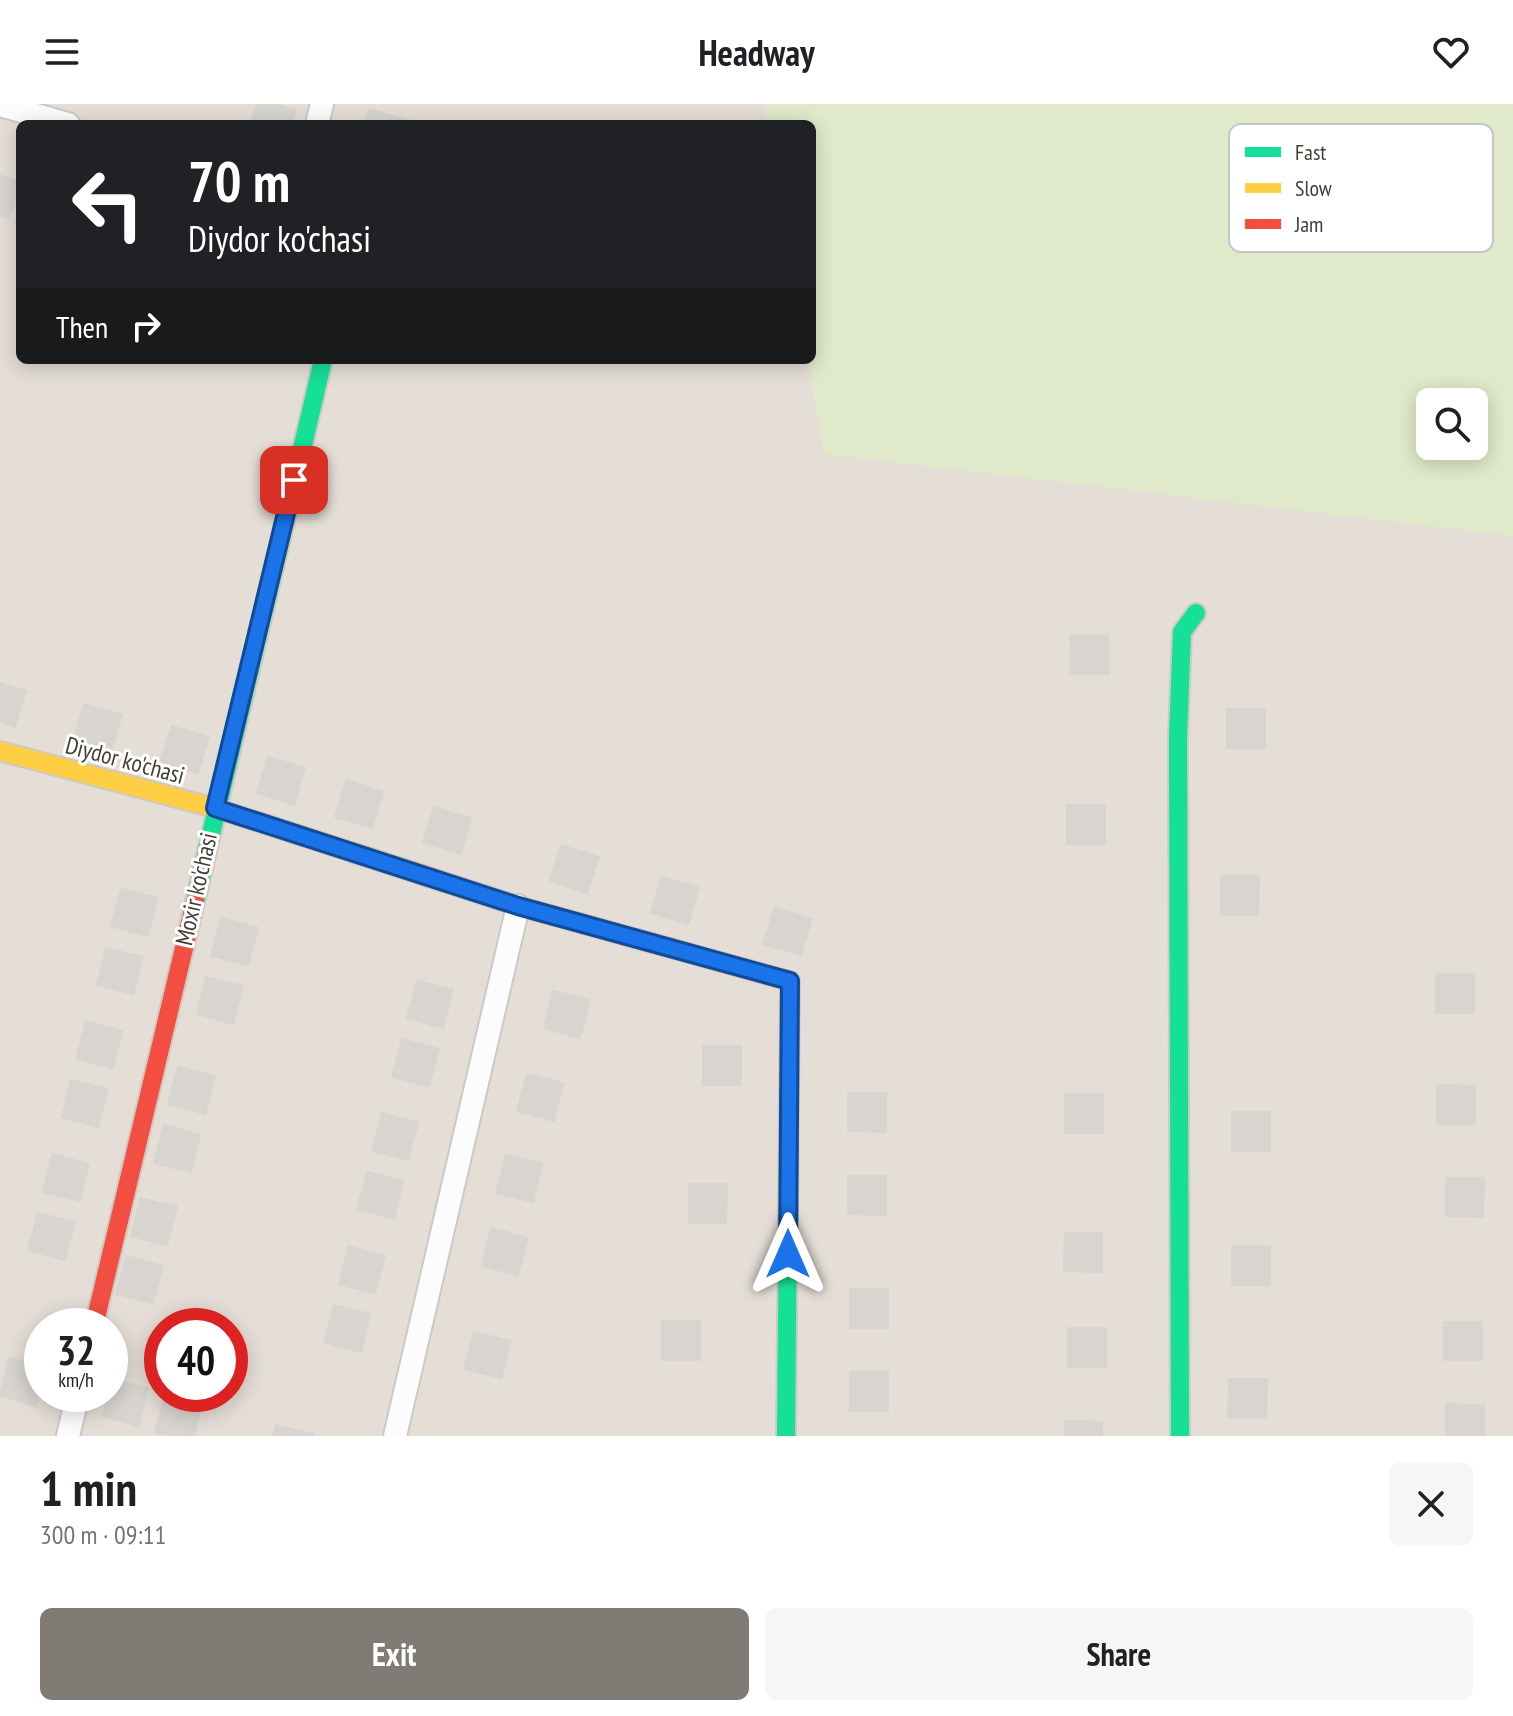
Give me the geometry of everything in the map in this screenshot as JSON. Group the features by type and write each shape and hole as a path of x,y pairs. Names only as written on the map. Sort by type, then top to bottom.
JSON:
{"street":[{"path":"0,105 54,120"},
{"name":"Moxir ko'chasi","path":"98,1308 322,364"},
{"path":"1180,1436 1178,737 1182,632 1196,613"},
{"name":"Diydor ko'chasi","path":"0,751 215,808 518,906 790,981 786,1436"},
{"path":"395,1436 518,906"},
{"path":"68,1436 74,1412"}],"shaded area":[{"path":"0,104 1513,104 1513,1436 0,1436"}],"green space":[{"path":"764,104 1513,104 1513,536 824,454 809,364 816,364 816,120 766,120"}],"building":[{"path":"257,104 276,104 296,110 293,120 252,120"},
{"path":"369,109 407,120 366,120"},
{"path":"0,175 16,181 16,195 9,217 0,215"},
{"path":"1071,635 1108,636 1109,674 1070,674"},
{"path":"0,683 26,691 15,727 0,722"},
{"path":"84,704 122,715 111,752 73,741"},
{"path":"1227,709 1265,709 1265,748 1227,748"},
{"path":"172,726 209,737 198,773 160,761"},
{"path":"268,757 305,768 294,805 257,793"},
{"path":"346,780 383,792 372,828 335,817"},
{"path":"1067,805 1105,805 1105,844 1067,844"},
{"path":"434,807 471,818 461,854 423,842"},
{"path":"561,845 599,857 587,893 550,881"},
{"path":"1221,876 1259,876 1258,915 1221,915"},
{"path":"662,877 699,888 688,924 651,913"},
{"path":"121,889 158,898 148,936 111,926"},
{"path":"775,908 812,919 801,955 763,944"},
{"path":"221,918 258,928 248,965 211,956"},
{"path":"106,948 143,957 133,994 97,985"},
{"path":"1436,974 1474,974 1474,1013 1436,1013"},
{"path":"206,977 243,986 233,1024 197,1014"},
{"path":"417,981 453,990 443,1028 407,1018"},
{"path":"553,991 590,1000 580,1038 544,1028"},
{"path":"86,1021 122,1031 113,1068 76,1059"},
{"path":"402,1039 439,1049 429,1086 392,1077"},
{"path":"703,1046 741,1046 741,1085 703,1085"},
{"path":"178,1067 215,1076 205,1114 168,1104"},
{"path":"527,1074 563,1083 554,1121 517,1111"},
{"path":"71,1080 108,1089 98,1127 62,1117"},
{"path":"1437,1085 1475,1086 1475,1124 1437,1124"},
{"path":"848,1093 886,1093 886,1132 848,1131"},
{"path":"1065,1094 1103,1094 1103,1133 1065,1133"},
{"path":"1232,1112 1270,1112 1270,1151 1232,1151"},
{"path":"382,1113 418,1123 408,1160 372,1151"},
{"path":"164,1125 200,1135 191,1172 154,1163"},
{"path":"52,1154 89,1164 80,1201 43,1192"},
{"path":"506,1155 542,1164 533,1202 496,1193"},
{"path":"367,1172 403,1181 394,1219 357,1209"},
{"path":"848,1176 886,1176 886,1215 848,1214"},
{"path":"1446,1178 1484,1178 1483,1217 1446,1216"},
{"path":"689,1184 727,1184 726,1223 689,1223"},
{"path":"140,1198 177,1207 167,1245 131,1236"},
{"path":"38,1213 75,1222 65,1260 28,1250"},
{"path":"491,1228 528,1238 518,1275 482,1266"},
{"path":"1065,1233 1102,1233 1102,1272 1064,1271"},
{"path":"348,1246 385,1256 375,1293 339,1284"},
{"path":"1232,1246 1270,1246 1270,1285 1232,1285"},
{"path":"126,1256 163,1266 153,1303 116,1294"},
{"path":"850,1289 888,1289 888,1328 850,1328"},
{"path":"334,1305 370,1314 361,1352 324,1342"},
{"path":"662,1321 700,1321 700,1360 662,1360"},
{"path":"1444,1322 1482,1322 1482,1360 1444,1360"},
{"path":"1068,1328 1106,1328 1106,1367 1068,1367"},
{"path":"474,1332 511,1341 501,1378 464,1369"},
{"path":"9,1358 24,1362 24,1403 0,1396"},
{"path":"850,1372 888,1372 888,1411 850,1411"},
{"path":"1229,1379 1267,1379 1266,1418 1228,1417"},
{"path":"128,1383 144,1387 139,1426 102,1416 103,1412 128,1412"},
{"path":"1446,1404 1484,1405 1484,1436 1446,1436"},
{"path":"161,1412 200,1412 194,1436 155,1433"},
{"path":"1065,1421 1102,1422 1102,1436 1065,1436"},
{"path":"276,1425 313,1434 313,1436 273,1436"}],"traffic: fast":[{"path":"195,902 322,364"},
{"path":"1180,1436 1178,737 1182,632 1196,613"},
{"path":"750,970 790,981 786,1436"}],"traffic: slow":[{"path":"0,751 215,808 361,855"}],"traffic: jam":[{"path":"361,855 518,906 750,970"},
{"path":"98,1308 195,902"}],"route":[{"path":"294,480 215,808 518,906 790,981 788,1254"}]}
